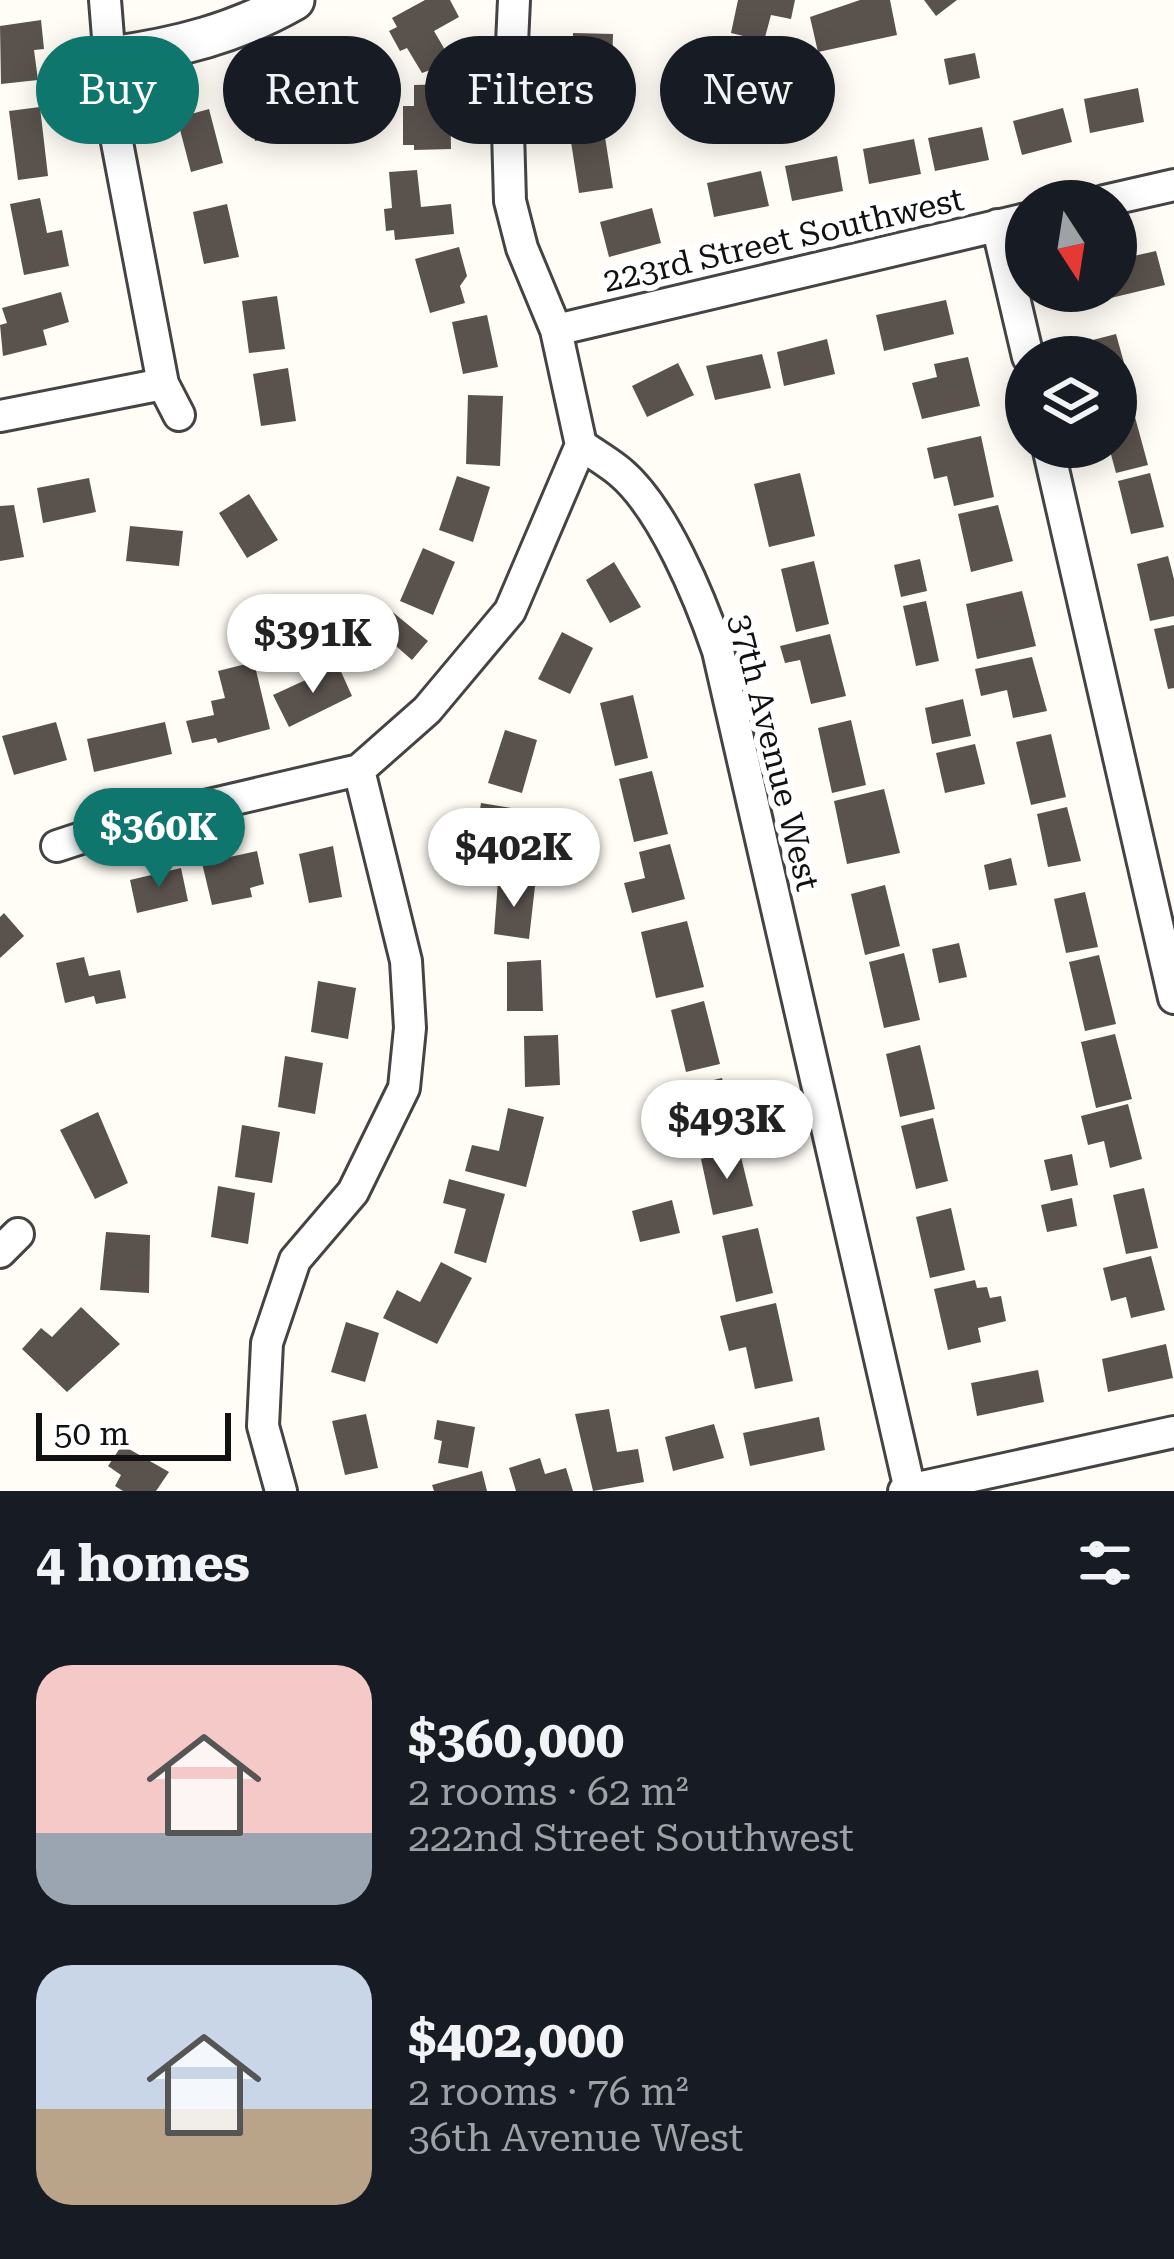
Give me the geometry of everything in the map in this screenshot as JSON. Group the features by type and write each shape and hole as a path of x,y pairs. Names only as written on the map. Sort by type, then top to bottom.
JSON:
{"street":[{"path":"105,0 109,36"},
{"path":"199,41 294,0"},
{"path":"57,846 115,827 359,770 427,710 509,610 581,445 556,330 522,248 511,200 508,131 514,0"},
{"path":"117,144 163,384 179,415"},
{"path":"1137,193 1174,185"},
{"name":"223rd Street Southwest","path":"556,330 1005,224"},
{"path":"4,415 163,384"},
{"name":"37th Avenue West","path":"581,445 623,474 649,509 686,570 718,651 907,1490"},
{"path":"1053,468 1174,998"},
{"path":"280,1491 262,1426 267,1343 295,1260 353,1192 404,1088 410,1028 406,961 359,770"},
{"path":"907,1490 1174,1432"}],"building":[{"path":"425,0 450,0 459,17 434,31 437,36 425,36 422,73 407,48 401,51 401,36 389,31 397,27 392,18"},
{"path":"738,0 795,0 791,19 771,15 765,36 731,33"},
{"path":"860,0 890,0 897,35 835,48 835,36 814,36 810,17"},
{"path":"924,0 957,0 936,16"},
{"path":"41,20 43,36 36,36 34,50 36,80 1,84 0,26"},
{"path":"573,33 613,34 613,36"},
{"path":"975,53 980,78 949,85 944,59"},
{"path":"414,85 425,85 425,144 451,144 451,149 414,150 414,145 403,145 403,106 414,106"},
{"path":"1138,88 1144,122 1090,133 1084,99"},
{"path":"36,108 36,144 44,144 48,176 18,180 9,111"},
{"path":"1063,108 1072,142 1022,155 1013,121"},
{"path":"209,109 223,163 191,172 184,144 199,144 199,112"},
{"path":"982,127 989,160 935,171 928,138"},
{"path":"914,139 921,174 869,184 863,149"},
{"path":"571,144 606,144 613,188 579,193"},
{"path":"837,156 843,191 792,201 785,166"},
{"path":"417,170 421,207 451,204 454,234 395,240 394,230 386,231 384,209 392,208 389,172"},
{"path":"761,171 769,206 714,217 707,183"},
{"path":"40,198 47,233 62,230 69,266 24,275 10,204"},
{"path":"227,204 239,257 204,264 193,212"},
{"path":"652,208 661,243 609,257 600,222"},
{"path":"459,247 467,276 460,286 465,303 430,313 415,259"},
{"path":"1156,251 1165,285 1137,292 1137,255"},
{"path":"61,292 69,322 43,330 47,345 3,356 0,325 7,323 2,308"},
{"path":"277,296 285,349 249,353 242,301"},
{"path":"946,300 954,334 884,351 876,315"},
{"path":"487,315 498,367 463,374 452,322"},
{"path":"827,339 835,374 784,386 777,352"},
{"path":"762,354 771,388 715,400 706,366"},
{"path":"968,357 980,406 922,419 912,383 937,377 934,364"},
{"path":"678,363 694,395 647,417 632,386"},
{"path":"288,368 296,421 261,426 253,374"},
{"path":"468,395 503,396 500,466 466,464"},
{"path":"1137,424 1148,465 1137,468"},
{"path":"981,436 994,497 954,506 947,476 934,479 927,448"},
{"path":"800,473 815,536 769,547 754,484"},
{"path":"1150,473 1164,527 1131,534 1118,481"},
{"path":"457,476 490,487 473,542 439,530"},
{"path":"89,478 96,512 43,523 37,488"},
{"path":"249,494 278,540 247,558 219,513"},
{"path":"14,505 24,557 0,561 0,506"},
{"path":"998,505 1013,561 971,572 958,514"},
{"path":"130,526 183,531 179,566 126,561"},
{"path":"423,548 455,562 433,615 400,601"},
{"path":"1168,556 1174,579 1174,616 1150,621 1137,564"},
{"path":"920,559 927,591 901,597 894,565"},
{"path":"814,561 829,624 796,632 781,569"},
{"path":"614,562 641,607 610,623 586,580"},
{"path":"1022,591 1036,646 977,659 966,604"},
{"path":"926,601 939,661 916,666 903,606"},
{"path":"384,605 428,641 412,660 396,646 374,670 348,649"},
{"path":"1174,625 1174,688 1168,689 1154,629"},
{"path":"562,632 593,648 570,694 538,679"},
{"path":"830,634 846,696 811,704 800,660 785,663 780,646"},
{"path":"1032,657 1047,711 1013,718 1007,690 981,696 975,669"},
{"path":"254,662 270,729 218,743 216,738 192,743 186,721 214,715 211,701 225,698 218,671"},
{"path":"338,665 352,696 289,727 273,695"},
{"path":"633,695 648,758 615,766 600,703"},
{"path":"963,699 971,736 932,744 925,708"},
{"path":"851,720 866,785 832,793 818,728"},
{"path":"56,722 67,760 14,775 2,736"},
{"path":"165,722 172,754 94,772 87,739"},
{"path":"505,730 537,740 522,793 488,783"},
{"path":"1051,734 1066,797 1031,805 1016,742"},
{"path":"975,744 985,784 945,793 936,753"},
{"path":"652,771 668,834 634,842 619,779"},
{"path":"884,789 900,853 847,864 834,801"},
{"path":"481,803 518,809 511,861 473,855"},
{"path":"1067,807 1081,861 1048,867 1037,814"},
{"path":"670,844 685,899 632,913 624,883 645,878 639,852"},
{"path":"333,846 342,897 309,903 299,854"},
{"path":"257,851 264,884 250,888 252,897 212,905 202,863"},
{"path":"1011,858 1017,885 989,890 984,865"},
{"path":"181,868 188,901 137,913 130,880"},
{"path":"498,881 535,886 529,939 494,934"},
{"path":"885,885 900,946 865,955 851,894"},
{"path":"1085,892 1098,947 1066,953 1054,899"},
{"path":"4,913 24,936 0,958 0,917"},
{"path":"687,921 704,987 656,998 641,932"},
{"path":"959,943 967,977 939,983 932,949"},
{"path":"904,953 920,1020 884,1028 869,962"},
{"path":"1099,955 1116,1024 1085,1031 1069,962"},
{"path":"84,957 89,976 120,970 126,998 96,1004 94,996 65,1003 56,963"},
{"path":"541,960 543,1011 507,1011 507,962"},
{"path":"318,981 356,988 348,1039 311,1032"},
{"path":"704,1001 720,1064 686,1072 671,1010"},
{"path":"1115,1034 1132,1099 1096,1108 1081,1042"},
{"path":"558,1035 560,1085 525,1087 524,1036"},
{"path":"920,1045 935,1109 900,1117 886,1054"},
{"path":"285,1056 323,1063 315,1114 278,1107"},
{"path":"722,1078 738,1140 703,1148 688,1086"},
{"path":"1128,1104 1142,1159 1110,1168 1104,1141 1088,1145 1081,1116"},
{"path":"508,1108 544,1117 526,1187 465,1171 472,1145 499,1151"},
{"path":"98,1112 128,1183 95,1199 60,1130"},
{"path":"933,1118 948,1181 916,1189 901,1126"},
{"path":"242,1125 280,1132 272,1183 235,1177"},
{"path":"739,1149 753,1206 713,1215 701,1159"},
{"path":"1072,1154 1078,1185 1051,1191 1044,1160"},
{"path":"449,1179 505,1194 486,1263 454,1253 466,1209 443,1203"},
{"path":"218,1186 255,1193 248,1244 211,1237"},
{"path":"1144,1188 1158,1248 1126,1254 1113,1195"},
{"path":"1072,1198 1077,1226 1047,1232 1041,1205"},
{"path":"672,1200 680,1233 640,1242 632,1211"},
{"path":"951,1208 965,1270 930,1278 916,1217"},
{"path":"758,1228 773,1293 736,1302 722,1236"},
{"path":"106,1232 150,1235 149,1293 100,1290"},
{"path":"1151,1256 1165,1310 1131,1318 1126,1297 1111,1301 1103,1268"},
{"path":"441,1262 472,1278 437,1344 383,1318 397,1290 420,1302"},
{"path":"975,1280 977,1288 987,1287 990,1298 1001,1296 1006,1321 978,1328 981,1342 948,1350 934,1289"},
{"path":"776,1303 793,1381 755,1389 746,1347 729,1351 720,1316"},
{"path":"81,1307 120,1344 67,1392 22,1349 41,1328 52,1337"},
{"path":"346,1322 379,1333 365,1382 331,1372"},
{"path":"1166,1344 1173,1378 1108,1392 1102,1359"},
{"path":"1038,1370 1044,1402 977,1416 971,1383"},
{"path":"609,1409 617,1452 638,1449 644,1482 593,1491 575,1414"},
{"path":"366,1414 378,1468 345,1475 332,1421"},
{"path":"819,1417 825,1450 750,1466 743,1433"},
{"path":"437,1420 475,1427 468,1468 438,1463 442,1441 434,1439"},
{"path":"714,1424 724,1458 673,1471 665,1437"},
{"path":"122,1445 169,1472 156,1491 123,1491 115,1486 121,1475 108,1466"},
{"path":"540,1458 545,1474 566,1468 573,1491 516,1491 509,1468"},
{"path":"482,1471 487,1491 434,1491 432,1485"}]}
